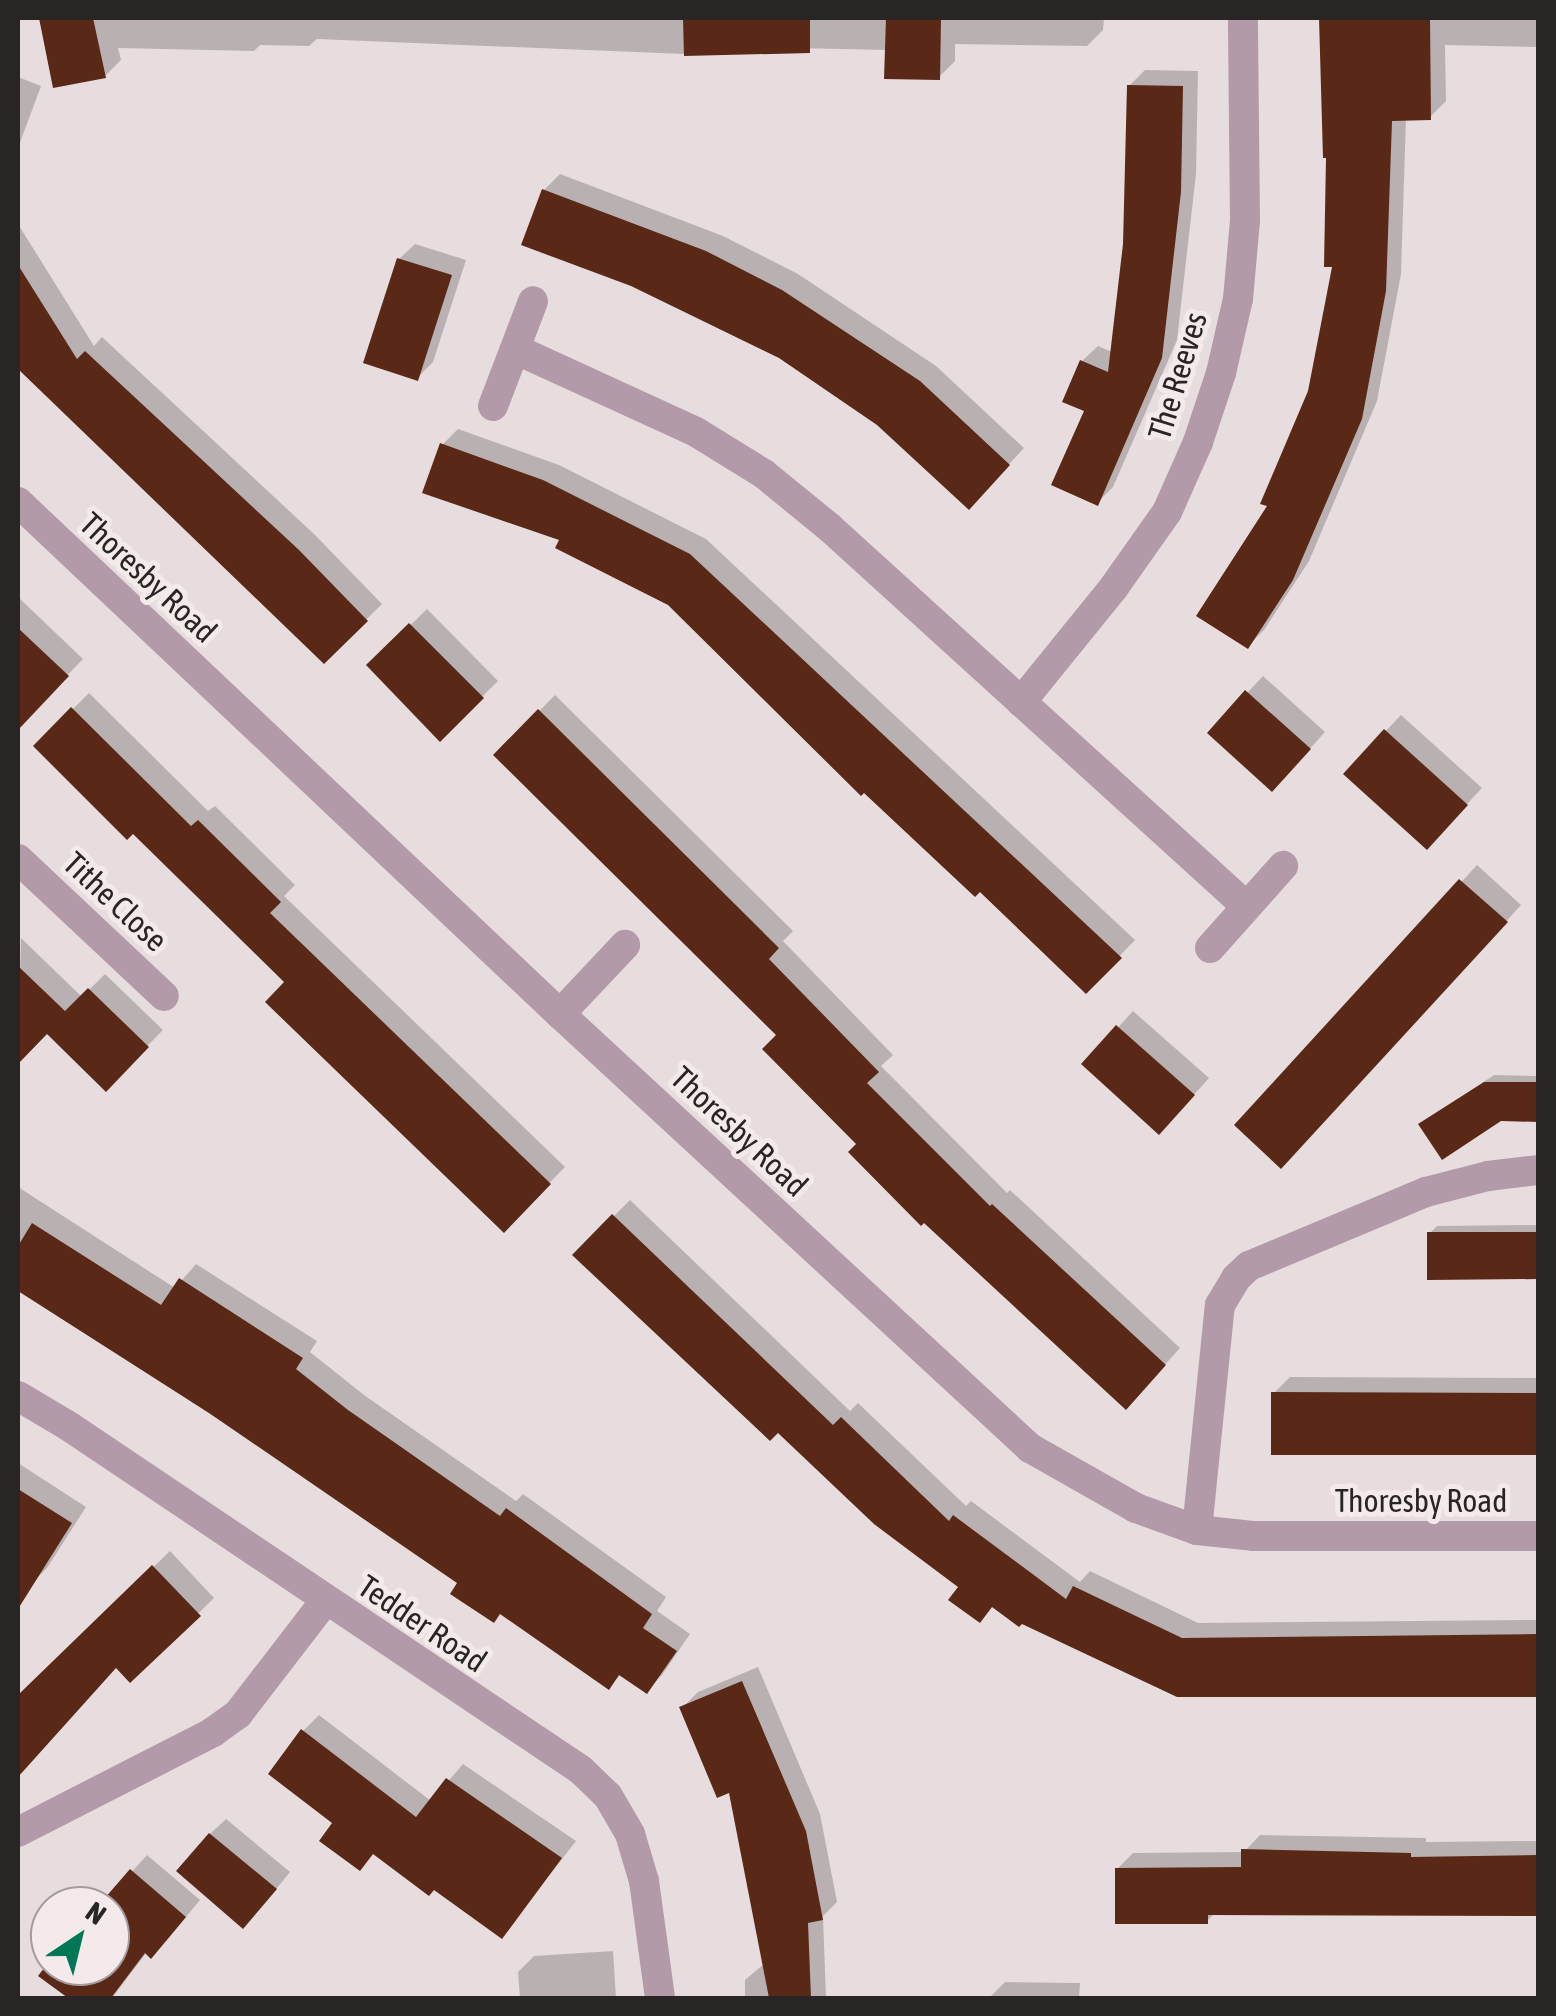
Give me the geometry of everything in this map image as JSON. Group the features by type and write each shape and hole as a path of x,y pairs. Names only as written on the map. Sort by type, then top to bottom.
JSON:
{"street":[{"name":"The Reeves","path":"1021,702 1114,587 1167,512 1198,442 1221,374 1238,299 1245,221 1243,18"},
{"path":"494,406 533,302"},
{"path":"516,350 696,432 764,474 830,527 1246,906"},
{"name":"Thoresby Road","path":"18,502 560,1014 1030,1448 1136,1508 1196,1530 1253,1536 1538,1536"},
{"name":"Tithe Close","path":"18,859 164,996"},
{"path":"1210,948 1283,866"},
{"path":"560,1014 626,945"},
{"path":"1196,1530 1220,1305 1236,1278 1249,1266 1426,1192 1488,1176 1538,1170"},
{"name":"Tedder Road","path":"18,1396 100,1446 581,1770 608,1796 630,1834 644,1881 660,1998"},
{"path":"18,1832 213,1732 238,1714 325,1601"}],"building":[{"path":"39,18 93,18 106,78 53,88"},
{"path":"683,18 810,18 810,53 684,56"},
{"path":"886,18 941,18 940,80 884,79"},
{"path":"1319,18 1430,18 1431,120 1392,121 1386,291 1362,419 1293,580 1248,649 1196,616 1267,506 1260,504 1308,391 1332,267 1324,267 1326,158"},
{"path":"1127,85 1183,86 1181,192 1162,358 1098,506 1051,485 1084,411 1062,402 1080,360 1108,372 1123,244"},
{"path":"542,189 706,251 782,290 920,381 1010,465 969,510 877,425 779,358 631,286 521,245"},
{"path":"397,258 452,275 418,381 363,363"},
{"path":"18,265 77,359 85,351 299,550 368,621 324,664 18,369"},
{"path":"440,443 543,480 690,554 1122,958 1086,994 980,892 975,897 864,793 861,796 668,605 555,548 559,540 422,493"},
{"path":"409,623 484,698 440,742 366,665"},
{"path":"18,628 69,676 18,730"},
{"path":"1245,690 1311,749 1272,792 1207,733"},
{"path":"71,707 191,826 198,820 281,902 270,913 551,1184 504,1233 265,1002 284,982 133,834 127,840 33,746"},
{"path":"538,709 779,948 769,959 879,1072 867,1083 990,1206 1166,1365 1126,1410 924,1223 921,1226 848,1152 856,1144 762,1049 776,1035 493,755"},
{"path":"1384,729 1468,805 1427,850 1343,774"},
{"path":"1459,879 1508,922 1281,1169 1234,1125"},
{"path":"18,966 65,1011 88,988 149,1047 106,1092 47,1034 18,1064"},
{"path":"1116,1025 1195,1095 1159,1135 1081,1064"},
{"path":"1484,1082 1538,1082 1538,1122 1501,1121 1442,1160 1418,1124"},
{"path":"612,1214 833,1425 841,1417 949,1521 953,1515 1066,1599 1073,1586 1182,1638 1538,1634 1538,1697 1177,1697 1022,1624 1019,1627 992,1607 980,1623 948,1600 958,1587 874,1524 778,1433 770,1441 572,1255"},
{"path":"32,1223 161,1305 179,1278 303,1358 296,1369 348,1410 500,1516 506,1508 652,1614 643,1628 677,1651 647,1694 619,1675 609,1690 500,1614 494,1623 450,1594 457,1583 209,1413 18,1291 18,1246"},
{"path":"1427,1232 1538,1232 1538,1279 1427,1280"},
{"path":"1271,1392 1538,1393 1538,1455 1271,1455"},
{"path":"18,1489 72,1523 18,1609"},
{"path":"152,1565 201,1616 130,1683 116,1668 18,1777 18,1695"},
{"path":"742,1681 806,1831 823,1920 808,1923 811,1998 769,1998 729,1793 717,1798 679,1707"},
{"path":"301,1729 416,1817 446,1778 562,1858 502,1939 434,1890 429,1896 373,1854 360,1871 319,1841 332,1823 268,1774"},
{"path":"209,1833 277,1889 243,1929 176,1871"},
{"path":"1241,1849 1411,1853 1411,1857 1538,1855 1538,1916 1208,1915 1208,1924 1115,1924 1115,1868 1241,1867"},
{"path":"130,1869 186,1917 151,1959 145,1953 130,1973 130,1886 115,1886"},
{"path":"52,1986 120,1986 111,1998 68,1998"}]}
